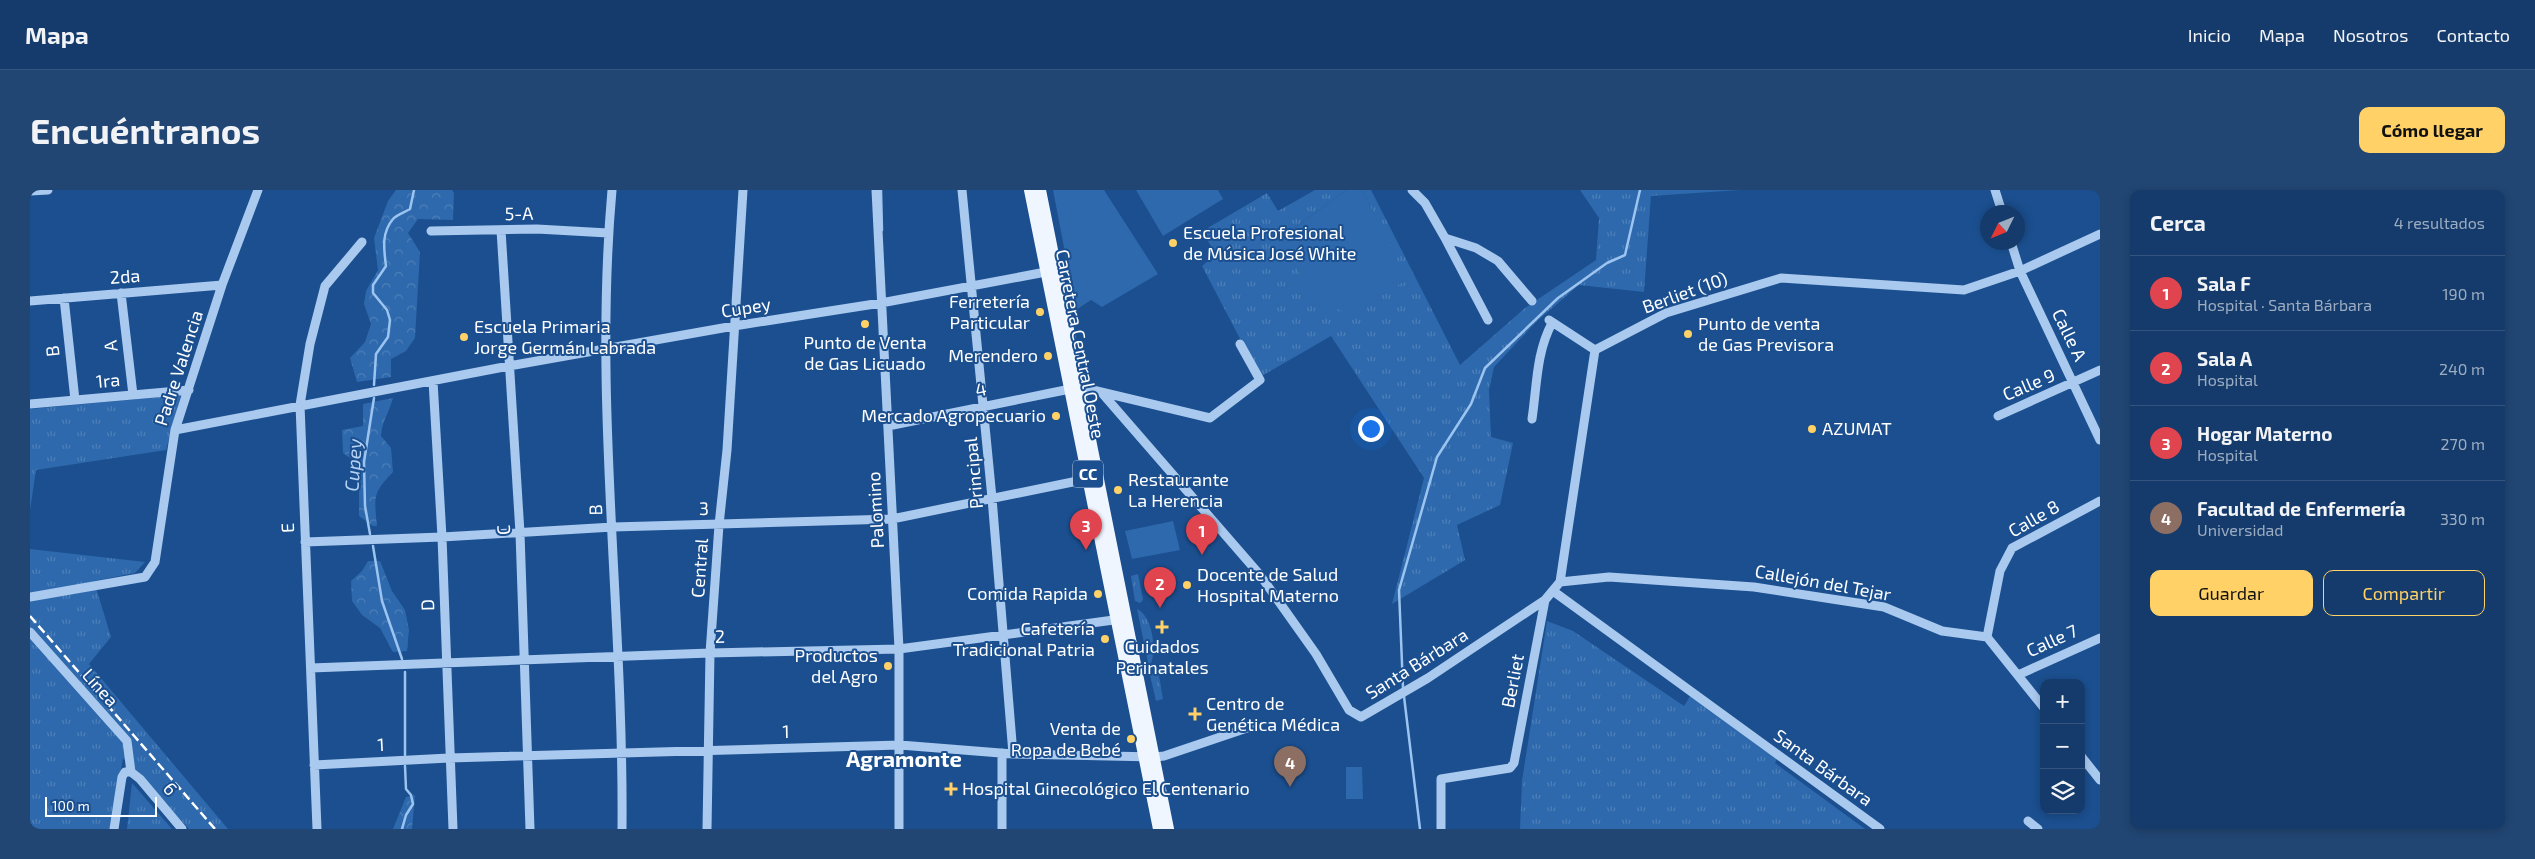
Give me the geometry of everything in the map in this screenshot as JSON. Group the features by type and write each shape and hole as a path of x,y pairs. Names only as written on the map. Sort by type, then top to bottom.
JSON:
{"main road":[{"name":"Carretera Central Oeste","path":"1030,190 1052,270"},
{"name":"Carretera Central Oeste","path":"1040,190 1052,270 1075,388 1150,757 1168,829"},
{"name":"Carretera Central Oeste","path":"1150,757 1159,829"}],"street":[{"path":"30,191 48,190"},
{"name":"Padre Valencia","path":"30,597 146,578 155,562 175,430 222,285 258,190"},
{"name":"B","path":"612,190 608,233 605,350 623,752 622,829"},
{"name":"Central","path":"707,829 710,653 719,525 727,450 743,190"},
{"name":"Palomino","path":"876,190 899,649 899,829"},
{"name":"Principal","path":"962,190 984,406 1013,754"},
{"path":"1412,190 1425,203 1488,320"},
{"path":"1995,190 2000,205"},
{"name":"5-A","path":"431,232 501,230 608,233"},
{"name":"C","path":"501,230 520,532 530,829"},
{"name":"Berliet (10)","path":"1595,350 1666,313 1781,278 1964,290 2020,271 2100,234"},
{"path":"1445,238 1476,248 1498,261 1532,301"},
{"name":"E","path":"317,829 300,405 310,344 325,286 362,242"},
{"name":"Calle A","path":"2013,250 2020,271 2100,440"},
{"name":"Cupey","path":"175,430 509,366 734,326 973,287 1052,270"},
{"name":"2da","path":"30,301 222,285"},
{"name":"A","path":"121,294 133,395"},
{"name":"B","path":"64,298 75,400"},
{"path":"1532,419 1537,388 1538,358 1550,321 1595,350 1560,582"},
{"path":"1075,388 1210,418 1260,380 1240,344"},
{"name":"Calle 9","path":"1998,416 2100,370"},
{"name":"D","path":"433,381 442,537 453,829"},
{"name":"4","path":"888,426 1075,388"},
{"name":"1ra","path":"30,404 189,390"},
{"name":"Santa Bárbara","path":"1102,393 1260,575 1316,654 1349,710 1361,717 1398,696 1545,600 1560,582"},
{"path":"184,405 187,419 197,425"},
{"name":"3","path":"305,542 442,537 613,526 719,525 892,519 1094,477"},
{"name":"Calle 8","path":"1987,637 2000,571 2012,548 2100,501"},
{"name":"Callejón del Tejar","path":"1560,582 1609,577 1754,587 1884,607 1942,631 1987,637"},
{"name":"Santa Bárbara","path":"1553,591 1880,829"},
{"name":"Berliet","path":"1441,829 1441,779 1510,768 1514,763 1545,600"},
{"name":"2","path":"311,668 525,662 710,653 899,649 1004,636 1122,618"},
{"name":"Línea","path":"30,632 127,741 131,772"},
{"path":"1987,637 2040,703"},
{"name":"Calle 7","path":"2018,675 2100,638"},
{"name":"1","path":"314,764 623,752 900,745 1013,754 1150,757 1164,756 1253,726"},
{"path":"1002,753 1002,829"},
{"path":"2085,761 2100,780"},
{"path":"114,829 122,777 125,772 131,772"},
{"name":"6","path":"131,772 140,779 182,829"},
{"path":"2028,821 2038,829"}],"green space":[{"path":"396,190 452,190 454,193 453,220 418,219 408,233 420,252 415,338 406,351 391,359 391,377 357,382 350,358 365,342 371,324 364,304 366,291 378,270 374,238 388,201"},
{"path":"1053,190 1104,190 1158,274 1102,307 1091,300 1076,310"},
{"path":"1136,190 1218,190 1223,199 1163,236"},
{"path":"1315,190 1346,190 1281,238 1406,280 1362,190 1371,190 1460,365 1525,308 1596,260 1599,218 1580,190 1740,190 1651,196 1644,292 1579,285 1537,321 1494,367 1489,390 1491,437 1513,443 1500,505 1457,525 1465,560 1392,604 1424,478 1331,336 1260,377 1202,266 1217,254 1201,232 1267,193 1278,211"},
{"path":"1346,190 1362,190 1407,280 1347,313 1313,299 1281,238"},
{"path":"181,395 166,450 36,470 30,510 30,409"},
{"path":"393,398 381,436 391,448 393,472 378,490 375,501 377,526 373,526 359,516 359,489 352,473 353,460 343,453 342,430 363,426 363,404"},
{"path":"1173,521 1180,550 1132,559 1125,531"},
{"path":"30,549 145,562 135,573 94,581 111,637 89,664 228,829 189,829 123,758 111,829 30,829"},
{"path":"368,561 380,561 392,591 405,610 409,630 407,651 393,652 380,628 362,615 352,601 351,581 362,571"},
{"path":"1138,574 1143,600 1140,603 1135,601 1131,576"},
{"path":"1137,609 1147,619 1152,636 1153,653 1149,667"},
{"path":"1547,621 1573,631 1684,706 1693,692 1780,752 1775,763 1865,829 1520,829 1522,781"},
{"path":"1154,673 1159,676 1163,699 1156,701 1150,675"},
{"path":"1346,767 1362,767 1363,799 1346,799"},
{"path":"132,783 172,829 127,829"},
{"path":"415,795 412,829 393,829 406,797"}],"waterway":[{"name":"Cupey","path":"374,385 376,354 388,337 390,320 387,310 373,293 373,285 386,266 384,242 389,224 398,215 410,209 414,190"},
{"path":"881,190 882,230"},
{"path":"1420,829 1403,688 1399,590 1437,457 1471,404 1485,368 1558,298 1607,263 1625,255 1640,190"},
{"name":"Cupey","path":"370,534 365,506 364,462 374,398"},
{"name":"Cupey","path":"373,546 382,601 402,659"},
{"name":"Cupey","path":"405,672 405,755"},
{"name":"Cupey","path":"402,829 406,815 413,804 411,795 406,789 405,766"}],"railway":[{"path":"30,616 215,829"}],"place":[{"name":"Escuela Profesional de Música José White","path":"1173,243"},
{"name":"Ferretería Particular","path":"1040,312"},
{"name":"Punto de Venta de Gas Licuado","path":"865,324"},
{"name":"Punto de venta de Gas Previsora","path":"1688,334"},
{"name":"Escuela Primaria Jorge Germán Labrada","path":"464,337"},
{"name":"Merendero","path":"1048,356"},
{"name":"Mercado Agropecuario","path":"1056,416"},
{"name":"AZUMAT","path":"1812,429"},
{"name":"Restaurante La Herencia","path":"1118,490"},
{"name":"Hogar Materno","path":"1086,550"},
{"name":"Sala F","path":"1202,555"},
{"name":"Docente de Salud Hospital Materno","path":"1187,585"},
{"name":"Comida Rapida","path":"1098,594"},
{"name":"Sala A","path":"1160,608"},
{"name":"Cuidados Perinatales","path":"1162,627"},
{"name":"Cafetería Tradicional Patria","path":"1105,639"},
{"name":"Productos del Agro","path":"888,666"},
{"name":"Centro de Genética Médica","path":"1195,714"},
{"name":"Venta de Ropa de Bebé","path":"1131,739"},
{"name":"Facultad de Enfermería","path":"1290,787"},
{"name":"Hospital Ginecológico El Centenario","path":"951,789"}],"district":[{"name":"Agramonte","path":"904,759"}]}
